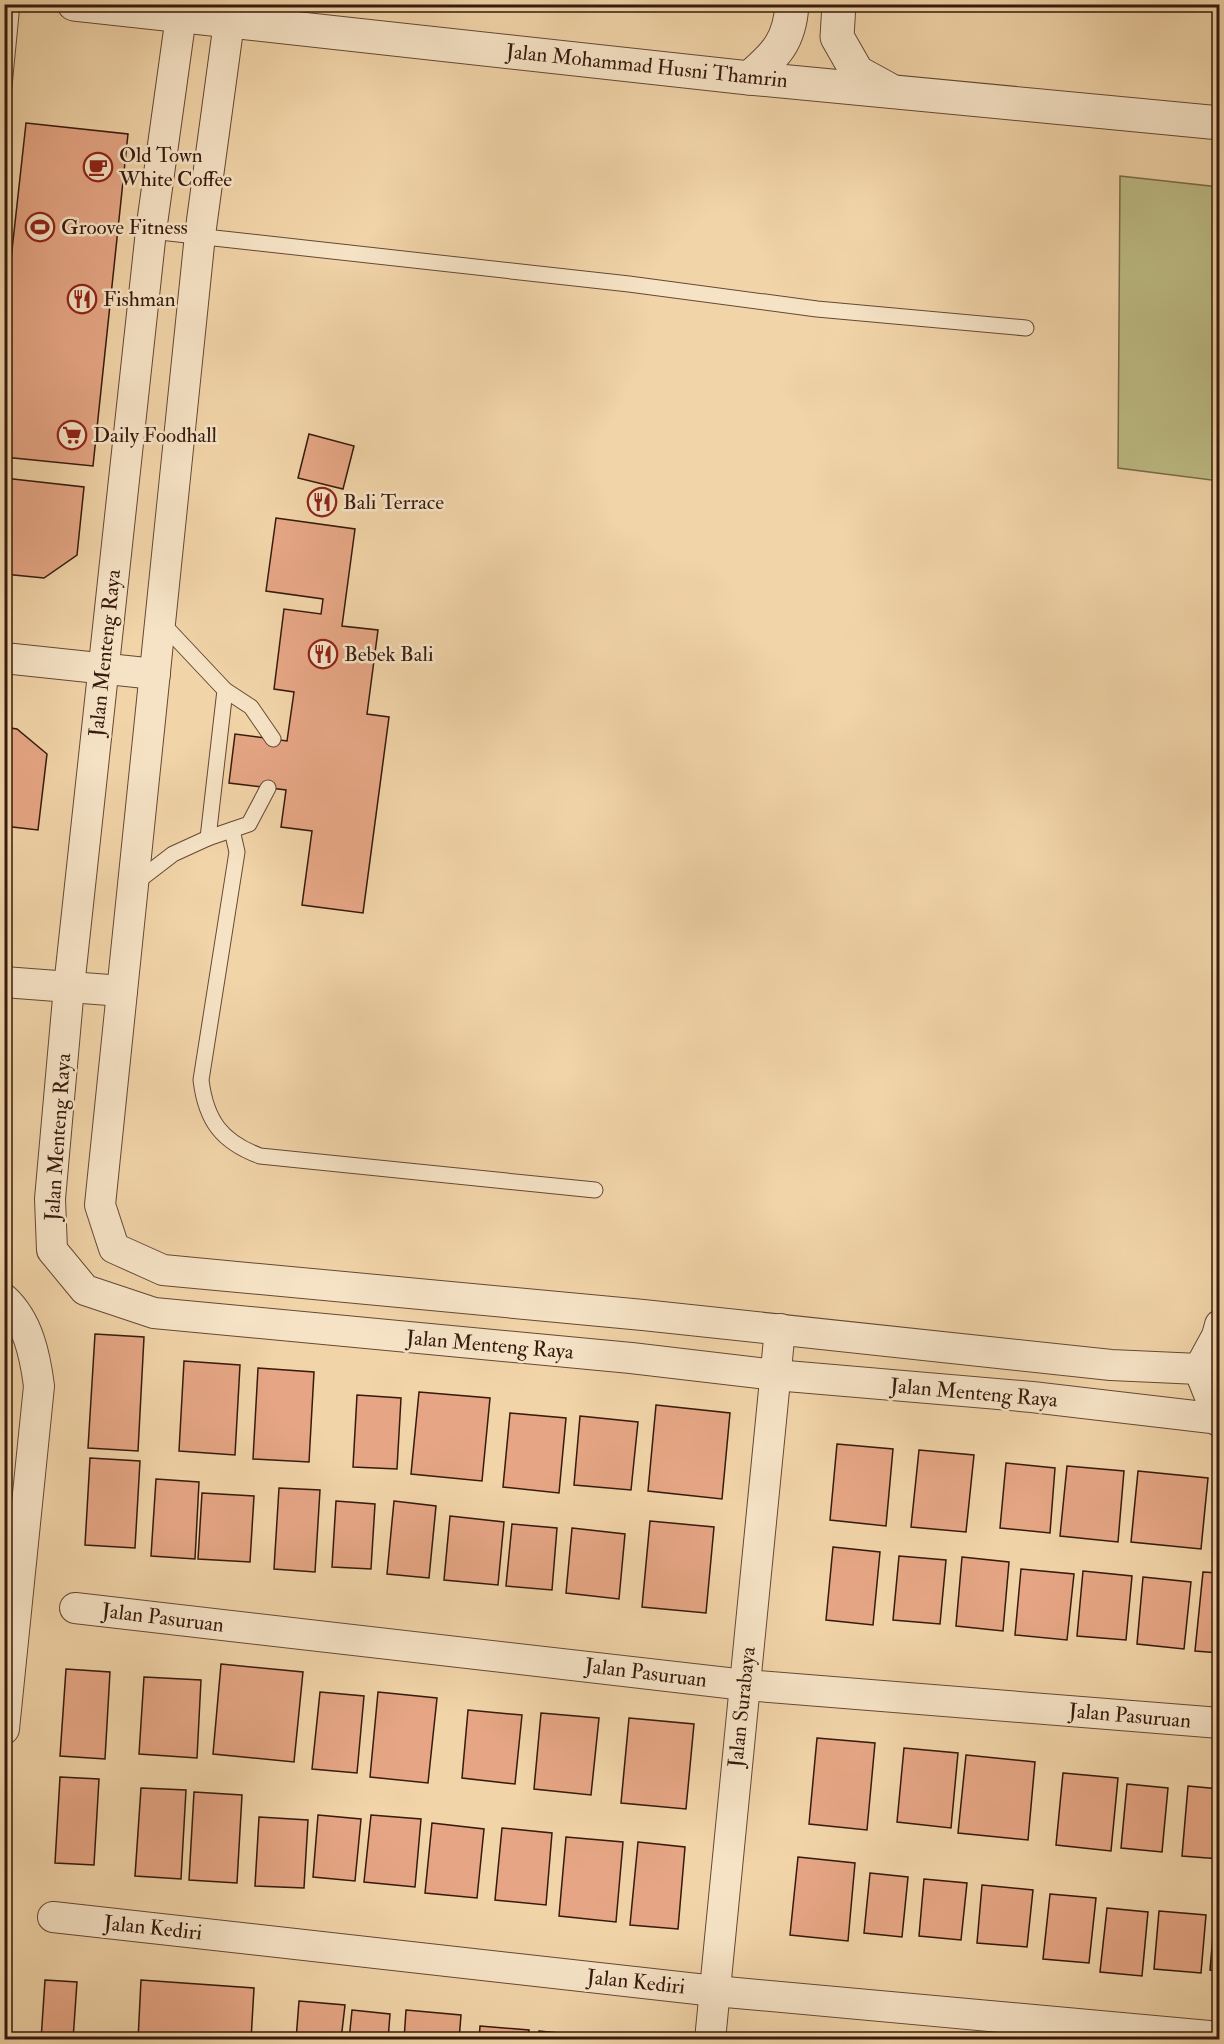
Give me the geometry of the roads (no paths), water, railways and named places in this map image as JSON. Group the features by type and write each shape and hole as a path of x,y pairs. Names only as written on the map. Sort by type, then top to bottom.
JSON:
{"street":[{"name":"Jalan Mohammad Husni Thamrin","path":"74,4 749,78 1220,123"},
{"path":"749,78 775,56 791,26 792,4"},
{"path":"839,4 837,37 857,72 892,92"},
{"name":"Jalan Menteng Raya","path":"181,16 151,231 69,987 50,1199 52,1250 85,1290 154,1314 620,1357 775,1375 1032,1397 1219,1420 1216,1343 1111,1365 780,1329 163,1270 114,1248 100,1205 200,236 229,22"},
{"path":"4,658 156,674"},
{"path":"4,982 122,991"},
{"path":"4,1729 11,1601 39,1386 35,1353 6,1300"},
{"name":"Jalan Surabaya","path":"710,2040 780,1329"},
{"name":"Jalan Pasuruan","path":"75,1608 745,1685 1220,1723"},
{"name":"Jalan Kediri","path":"53,1917 715,1991 1220,2037"}],"lane":[{"path":"4,86 12,4"},
{"path":"151,231 629,284 817,309 1026,328"},
{"path":"161,622 225,690 251,707 273,739"},
{"path":"208,838 225,690"},
{"path":"134,885 173,854 208,838 249,824 268,788"},
{"path":"232,830 237,852 201,1080 203,1100 224,1138 238,1148 260,1156 595,1190"}],"place":[{"name":"Old Town White Coffee","path":"98,167"},
{"name":"Groove Fitness","path":"40,227"},
{"name":"Fishman","path":"82,299"},
{"name":"Daily Foodhall","path":"72,435"},
{"name":"Bali Terrace","path":"322,502"},
{"name":"Bebek Bali","path":"323,654"}]}
